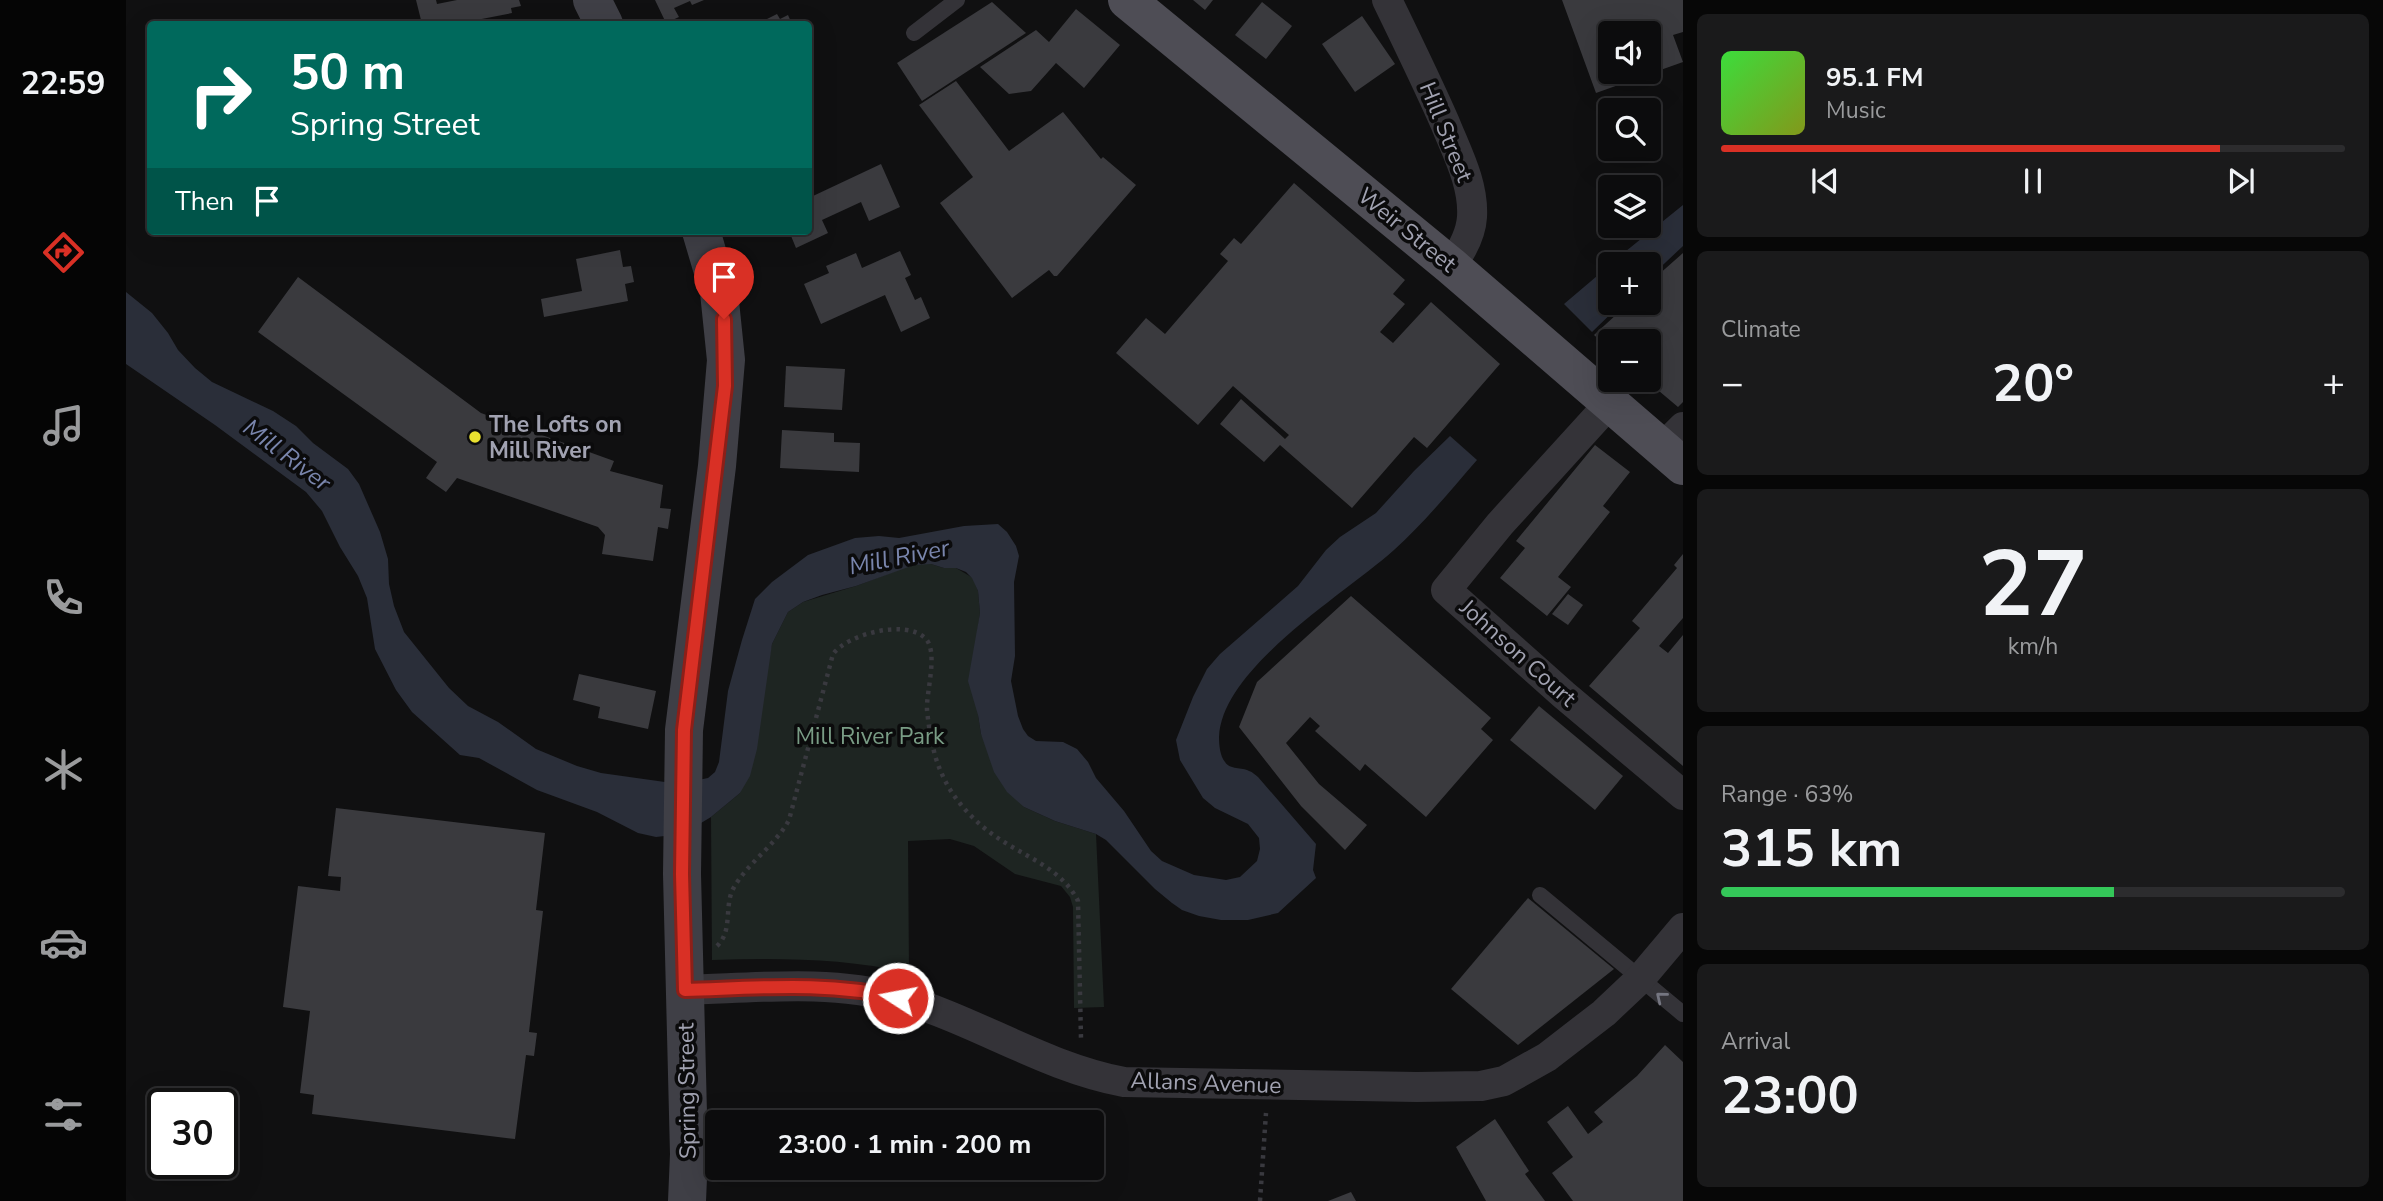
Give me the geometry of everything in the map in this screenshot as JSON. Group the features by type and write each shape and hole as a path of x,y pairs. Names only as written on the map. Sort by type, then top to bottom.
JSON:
{"main road":[{"path":"592,0 602,21"},
{"name":"Weir Street","path":"1126,0 1451,266 1610,403 1676,447"},
{"name":"Spring Street","path":"687,1201 689,1125 682,874 683,745 726,373 724,319 703,235"}],"street":[{"name":"Hill Street","path":"1388,0 1432,93 1466,177 1471,198 1472,218 1462,249 1451,266"},
{"name":"Johnson Court","path":"1610,403 1500,524 1447,590 1564,695 1683,795"},
{"name":"Allans Avenue","path":"685,990 820,988 880,994 916,1004 1082,1071 1113,1080 1145,1083 1417,1087 1493,1084 1518,1075 1556,1051 1604,1013 1640,979 1683,928"}],"lane":[{"path":"914,33 957,0"},
{"path":"1540,895 1683,1014"}],"path":[{"path":"714,949 726,934 730,901 735,886 779,836 789,820 833,654 845,642 864,634 887,630 917,632 924,636 931,648 927,710 936,757 947,784 964,808 985,828 1048,868 1066,884 1078,901 1082,1071"},
{"path":"1260,1201 1266,1107"}],"green space":[{"name":"Mill River Park","path":"914,564 956,568 973,578 978,591 980,613 977,634 978,715 981,734 1024,807 1055,821 1096,834 1104,1007 1074,1008 1073,907 1070,897 1061,886 1015,874 974,846 950,839 908,841 909,973 860,964 811,960 712,960 711,817 740,793 772,644 788,612 803,602"}],"water":[{"path":"1683,205 1683,246 1661,267 1661,252 1625,252 1642,238 1661,238 1661,223"},
{"path":"1598,275 1598,315 1610,315 1592,332 1564,304"},
{"name":"Mill River","path":"126,292 152,313 178,350 212,382 273,411 296,426 313,443 348,469 359,484 380,532 388,559 389,584 394,606 404,632 449,688 468,706 498,722 536,749 601,773 679,784 708,778 715,772 719,762 728,691 755,599 772,582 808,555 855,538 899,538 964,526 998,524 1007,532 1019,556 1014,582 1015,656 1011,681 1023,729 1036,741 1063,742 1077,749 1151,851 1162,861 1194,875 1226,880 1240,877 1257,861 1259,838 1248,824 1215,808 1203,798 1180,760 1176,740 1207,669 1220,654 1298,586 1326,550 1340,537 1376,513 1450,436 1477,460 1394,550 1289,634 1263,659 1241,684 1225,711 1219,737 1223,760 1227,765 1252,772 1258,777 1316,844 1313,870 1316,878 1278,913 1248,920 1221,920 1182,910 1155,889 1106,840 1024,807 1007,792 994,772 968,681 980,613 978,591 972,578 956,568 931,564 914,565 803,602 788,612 772,644 757,749 750,776 740,793 711,817 691,829 656,837 638,833 597,812 537,790 479,758 460,755 412,712 396,690 375,649 367,598 358,576 322,511 306,492 126,364"}],"building":[{"path":"416,0 436,0 437,4 457,0 519,0 521,6 511,8 512,13 471,21 421,21"},
{"path":"655,0 704,0 692,5 690,1 674,8 679,17 665,21"},
{"path":"1193,0 1213,0 1205,10"},
{"path":"1562,0 1683,0 1683,32 1673,35 1683,62 1661,70 1661,21 1598,21 1598,84 1621,84 1596,93"},
{"path":"992,2 1026,33 922,101 897,63"},
{"path":"1262,2 1292,26 1266,59 1235,35"},
{"path":"1076,9 1120,45 1084,88 1056,63 1031,91 1009,94 980,67 1036,30 1049,42"},
{"path":"777,14 780,19 788,15 791,21 763,21"},
{"path":"1362,16 1395,64 1355,92 1322,44"},
{"path":"956,81 1009,151 1063,112 1101,159 1103,157 1136,185 1057,276 1049,270 1012,298 940,203 973,177 919,105"},
{"path":"881,164 900,207 869,221 861,202 822,220 828,233 796,248 791,235 812,235 813,196"},
{"path":"1294,183 1405,280 1393,294 1405,304 1380,332 1393,343 1431,302 1500,364 1427,448 1414,437 1352,508 1280,445 1264,462 1220,424 1241,399 1285,439 1289,435 1233,386 1198,425 1116,353 1146,318 1165,334 1228,261 1220,254 1234,238 1241,244"},
{"path":"620,250 623,267 631,266 634,282 625,284 628,301 544,317 541,299 582,291 576,259"},
{"path":"900,251 911,275 905,278 915,300 921,297 930,318 901,332 885,295 821,324 804,284 829,273 826,266 856,253 862,268"},
{"path":"1683,253 1683,402 1678,407 1660,392 1661,329 1601,329 1616,315 1661,315 1661,272"},
{"name":"The Lofts on Mill River","path":"298,277 481,413 614,461 610,471 663,485 660,508 671,509 668,529 658,527 653,561 602,554 605,535 598,527 457,478 446,492 426,478 437,462 258,332"},
{"path":"786,366 845,369 842,410 784,407"},
{"path":"782,430 834,433 834,442 860,443 859,472 780,468"},
{"path":"1595,445 1630,472 1603,506 1610,512 1558,577 1571,587 1547,616 1500,578 1525,548 1516,541"},
{"path":"1683,554 1683,618 1659,646 1668,653 1683,635 1683,766 1589,686 1640,628 1632,621 1677,568 1674,565"},
{"path":"1568,594 1583,605 1568,625 1552,614"},
{"path":"1351,596 1491,718 1481,729 1493,740 1426,817 1365,764 1360,771 1315,731 1320,726 1310,717 1286,743 1319,784 1367,825 1345,850 1301,806 1239,727 1257,682"},
{"path":"579,674 656,691 648,729 598,718 600,707 573,700"},
{"path":"1539,706 1623,776 1595,810 1510,740"},
{"path":"336,808 545,833 536,910 543,911 529,1032 537,1033 534,1056 526,1055 515,1139 312,1114 314,1095 300,1093 310,1011 283,1007 298,886 340,891 341,877 328,876"},
{"path":"1528,898 1614,969 1518,1045 1451,989"},
{"path":"1665,1045 1683,1062 1683,1201 1573,1201 1552,1173 1573,1157 1547,1122 1568,1106 1588,1134 1603,1122 1594,1112 1637,1076"},
{"path":"1495,1119 1529,1171 1525,1174 1545,1201 1486,1201 1456,1147"},
{"path":"1351,1192 1356,1201 1328,1201"}],"place":[{"name":"The Lofts on Mill River","path":"475,437"}],"route":[{"path":"724,319 725,386 684,730 682,874 685,990 797,987 864,992 898,998"}]}
